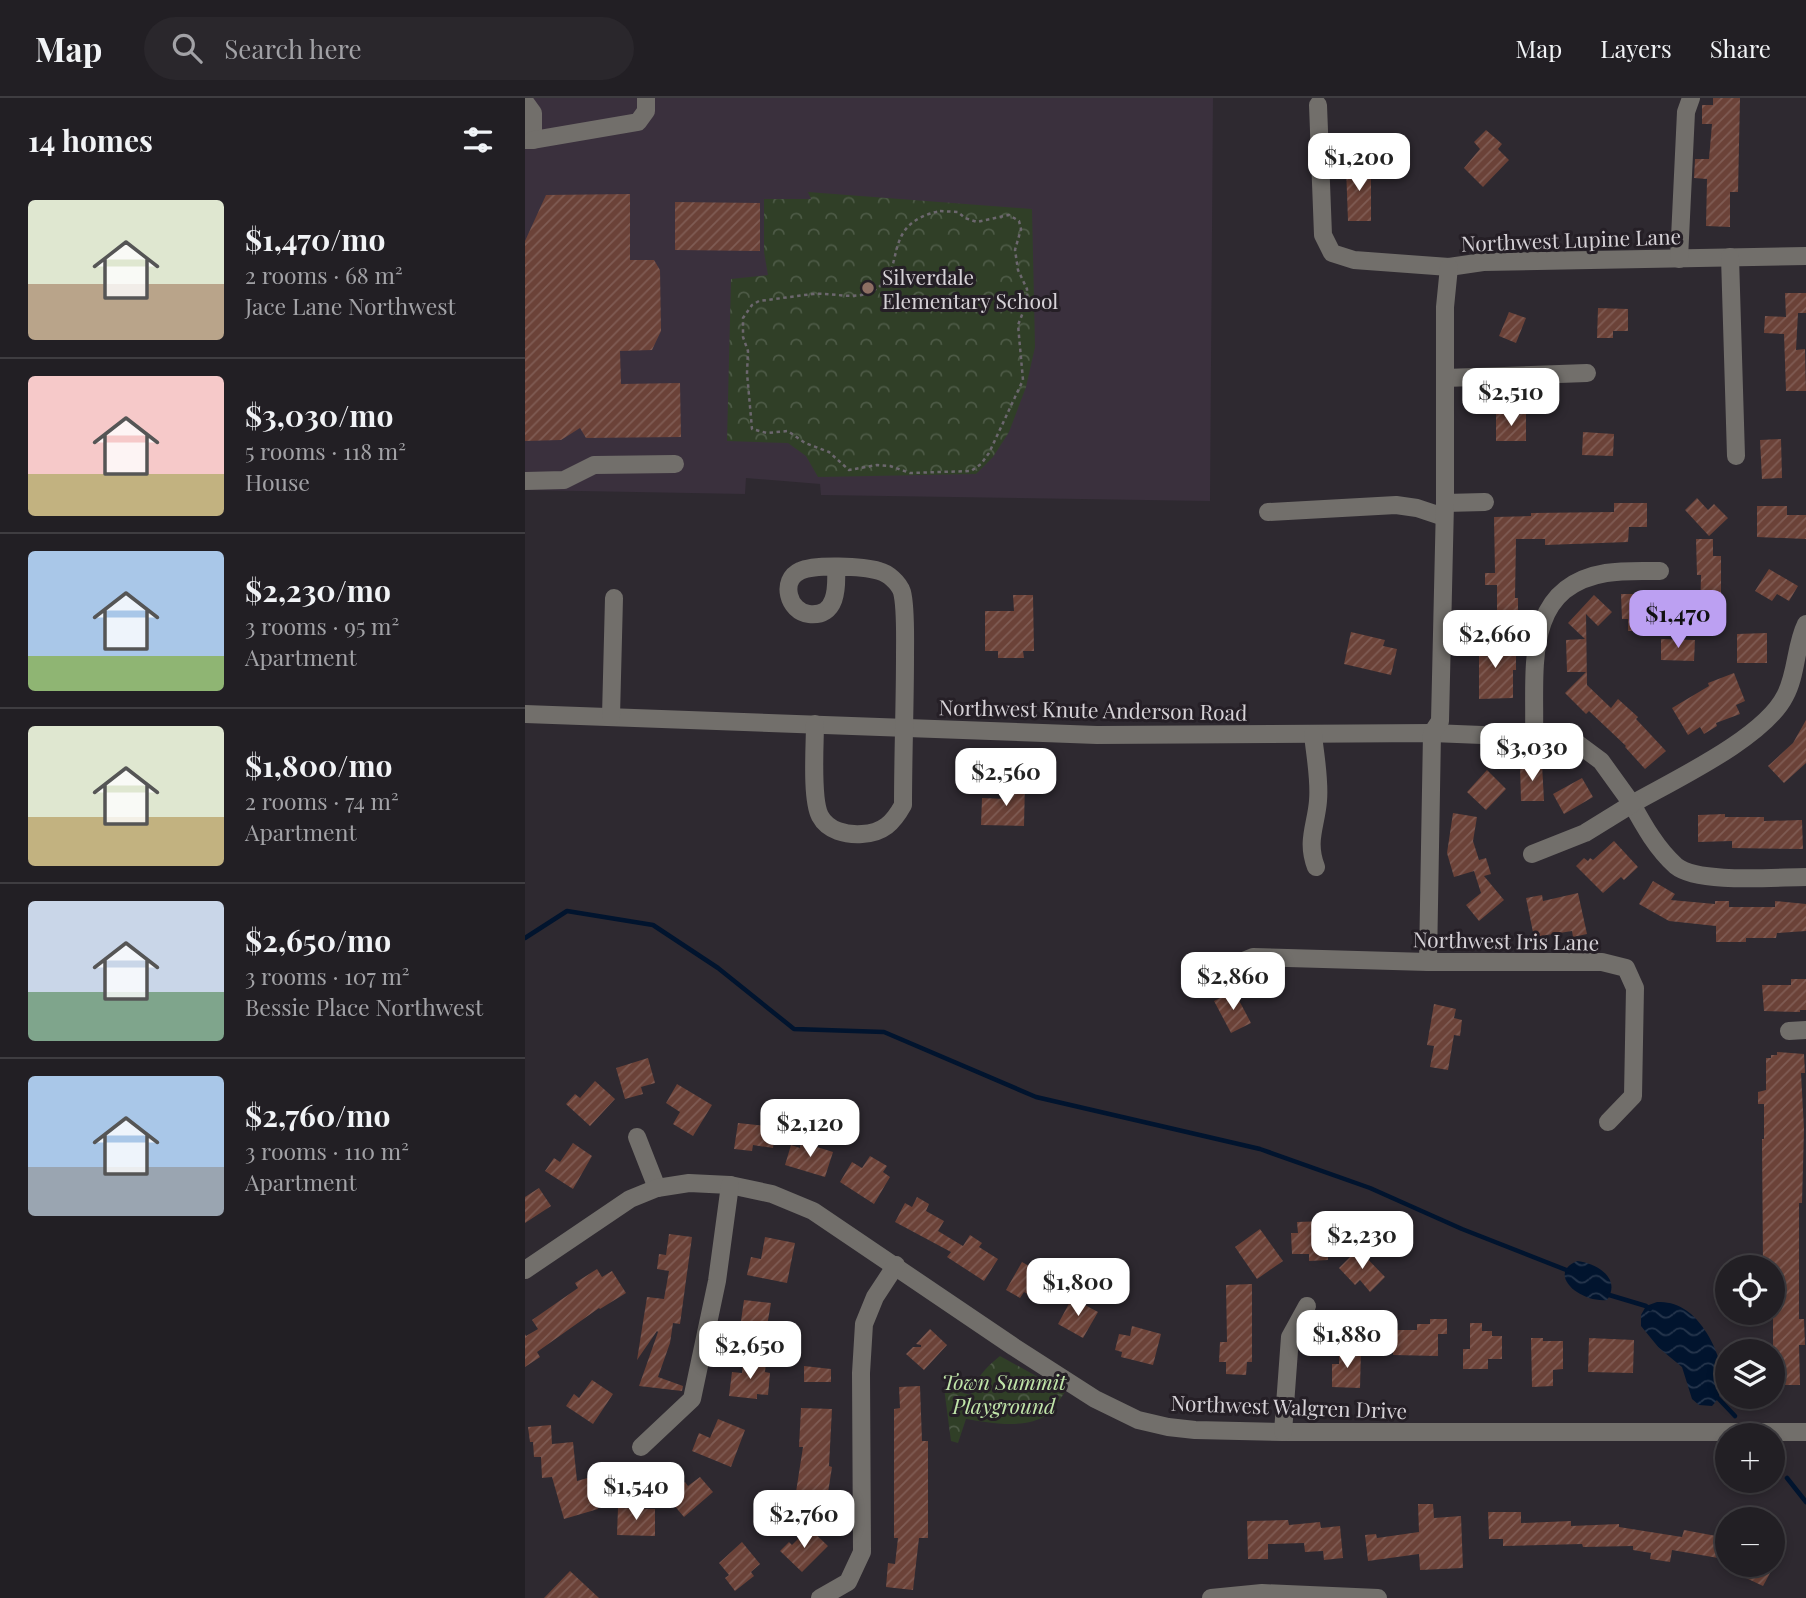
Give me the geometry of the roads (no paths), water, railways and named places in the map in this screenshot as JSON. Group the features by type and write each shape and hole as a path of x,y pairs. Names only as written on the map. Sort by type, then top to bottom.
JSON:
{"street":[{"path":"525,102 533,113 529,140 638,122 646,111 646,98"},
{"path":"1679,258 1686,112 1691,98"},
{"path":"1318,105 1323,235 1332,253 1354,260 1449,267"},
{"name":"Northwest Lupine Lane","path":"1428,962 1431,733 1440,721 1445,307 1449,267 1483,262 1806,256"},
{"path":"1730,257 1736,456"},
{"path":"1445,378 1587,373"},
{"path":"525,481 563,480 594,466 675,464"},
{"path":"1268,512 1396,505 1444,510 1485,502"},
{"path":"815,724 816,797 820,815 839,832 873,834 888,826 903,805 905,633 902,591 892,578 880,571 836,568"},
{"path":"1534,736 1538,638 1546,611 1558,595 1571,585 1603,573 1660,571"},
{"path":"611,716 614,598"},
{"path":"1532,854 1585,833 1749,736 1767,722 1789,687 1806,624"},
{"name":"Northwest Knute Anderson Road","path":"525,714 1097,735 1431,733 1534,736 1574,741 1588,750 1612,775 1648,834 1678,868 1697,876 1806,877"},
{"path":"1313,734 1318,802 1311,832 1316,867"},
{"name":"Northwest Iris Lane","path":"1221,970 1253,957 1428,962 1602,962 1626,968 1635,988 1633,1096 1608,1122"},
{"path":"637,1137 657,1188"},
{"name":"Northwest Walgren Drive","path":"525,1270 630,1199 657,1188 689,1183 730,1185 772,1194 813,1211 1014,1347 1095,1399 1138,1420 1195,1430 1283,1432 1806,1432"},
{"path":"641,1447 692,1399 717,1282 730,1185"},
{"path":"820,1598 848,1582 862,1552 861,1373 864,1324 875,1297 896,1265"},
{"path":"1283,1432 1290,1337 1307,1307"},
{"path":"1211,1598 1262,1593 1378,1598"}],"water":[{"path":"1577,1261 1599,1268 1605,1273 1611,1285 1607,1300 1587,1297 1570,1286 1565,1273 1568,1267"},
{"path":"1657,1302 1677,1305 1703,1327 1715,1349 1715,1402 1712,1406 1699,1405 1692,1399 1682,1367 1659,1348 1641,1326 1641,1315 1646,1306"}],"waterway":[{"path":"525,938 567,911 653,925 718,968 794,1029 884,1032 1036,1097 1260,1149 1370,1188 1462,1229 1569,1271"},
{"path":"1606,1294 1650,1309"},
{"path":"1728,1409 1735,1416"},
{"path":"1787,1478 1806,1502"}],"place":[{"name":"Silverdale Elementary School","path":"868,288"}],"park label":[{"name":"Town Summit Playground","path":"1004,1393"}]}
